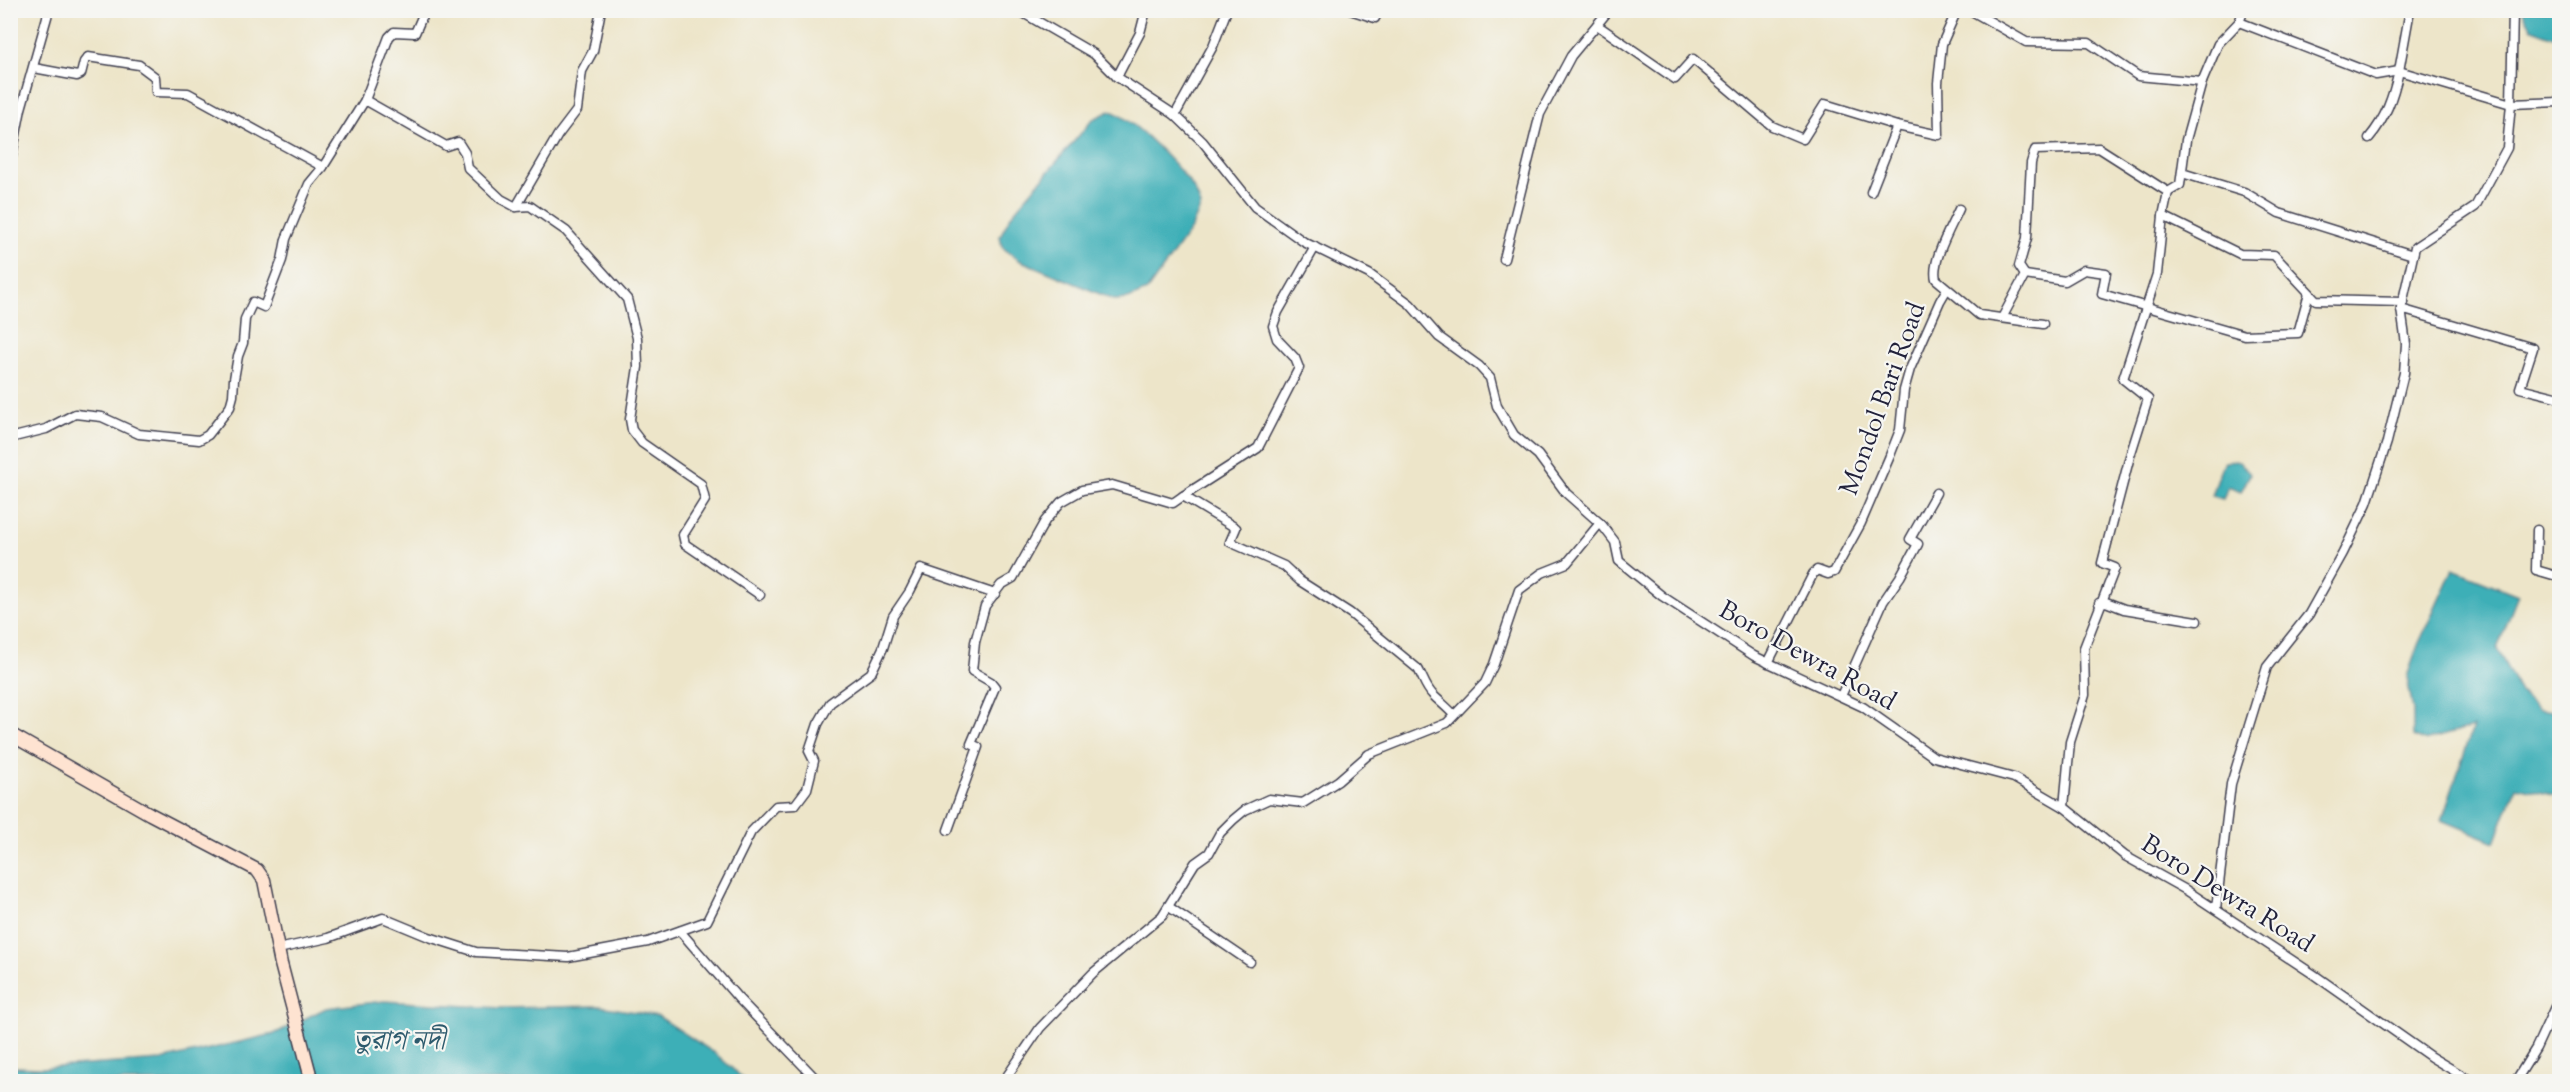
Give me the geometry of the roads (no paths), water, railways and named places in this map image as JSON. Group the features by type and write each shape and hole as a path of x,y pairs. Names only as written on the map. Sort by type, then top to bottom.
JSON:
{"street":[{"path":"10,165 21,109 49,10"},
{"path":"10,438 46,429 75,414 102,417 139,434 199,440 208,435 230,407 238,356 243,343 245,319 253,302 264,307 282,260 286,239 309,184 323,167 365,100 389,37 394,32 415,33 425,10"},
{"path":"516,207 558,135 577,110 582,70 593,51 601,10"},
{"name":"Boro Dewra Road","path":"1018,10 1094,54 1117,77 1175,115 1203,142 1255,207 1315,247 1369,274 1410,304 1439,337 1479,366 1490,378 1497,406 1515,435 1538,455 1566,492 1600,523 1615,542 1619,561 1638,578 1709,628 1768,663 1863,707 1934,757 2014,778 2064,807 2126,856 2216,909 2431,1057 2473,1082"},
{"path":"1117,77 1140,33 1146,10"},
{"path":"1175,115 1213,46 1227,10"},
{"path":"1350,10 1375,18 1379,10"},
{"path":"1504,259 1540,114 1571,56 1609,10"},
{"path":"1597,25 1675,79 1692,59 1772,126 1803,139 1825,104 1897,126 1938,135 1938,83 1942,44 1957,10"},
{"path":"1970,10 2026,42 2089,43 2138,76 2202,82"},
{"path":"2064,807 2070,742 2085,695 2084,648 2099,603 2115,568 2102,563 2130,456 2148,399 2123,379 2157,274 2168,192 2180,185 2186,140 2202,82 2218,44 2239,22 2244,10"},
{"path":"2369,138 2381,124 2394,95 2410,10"},
{"path":"2216,909 2231,784 2267,667 2309,614 2343,553 2367,503 2386,441 2403,373 2406,344 2402,305 2415,247 2475,207 2507,148 2511,104 2513,10"},
{"path":"2239,22 2376,75 2399,71 2511,104 2559,102"},
{"path":"34,68 77,76 81,74 88,57 139,65 155,77 156,92 188,93 323,167"},
{"path":"365,100 446,146 458,142 465,153 468,168 501,200 516,207 530,206 566,231 627,299 637,338 638,367 630,419 632,430 642,443 701,484 705,500 683,535 685,544 760,595"},
{"path":"1871,192 1897,126"},
{"path":"2168,192 2099,148 2035,150 2031,163 2027,238 2019,266 2025,275 2065,281 2084,270 2106,273 2102,294 2245,335 2298,333 2309,293"},
{"path":"2182,173 2244,192 2279,213 2413,255"},
{"path":"1959,209 1937,259 1934,273 1936,279 1979,315 2043,324"},
{"path":"2163,216 2240,254 2274,255 2316,300 2402,305 2533,348 2520,388 2559,398"},
{"path":"948,830 978,747 971,744 995,687 991,682 972,671 985,606 1001,585 1013,578 1045,521 1061,502 1082,490 1112,485 1173,503 1258,448 1299,368 1295,358 1277,339 1273,326 1278,312 1315,247"},
{"path":"2002,318 2025,275"},
{"name":"Mondol Bari Road","path":"1768,663 1813,574 1817,570 1828,574 1834,572 1861,523 1900,430 1904,390 1910,369 1947,289"},
{"path":"1841,696 1883,602 1918,544 1910,539 1936,493"},
{"path":"1183,496 1236,528 1230,542 1284,566 1300,581 1350,613 1418,669 1423,681 1454,715"},
{"path":"1003,1082 1040,1028 1092,973 1139,937 1169,907 1195,863 1209,853 1220,833 1245,810 1269,799 1303,803 1338,781 1369,754 1447,723 1485,683 1494,664 1519,590 1542,573 1567,563 1600,523"},
{"path":"2536,530 2536,570 2559,577"},
{"path":"278,949 328,938 383,918 429,938 476,952 568,957 648,942 707,921 751,831 776,806 795,805 804,793 814,761 809,751 822,716 830,703 871,673 893,616 910,591 918,572 921,569 995,594"},
{"path":"2099,603 2106,602 2124,609 2197,621"},
{"path":"10,734 150,814 256,870 264,880 281,964 312,1082"},
{"path":"1169,907 1250,962"},
{"path":"680,931 738,998 819,1082"},
{"path":"2515,1082 2536,1048 2559,996"}],"water":[{"path":"2522,10 2559,11 2559,39 2532,29"},
{"path":"1110,111 1143,133 1168,157 1194,189 1201,206 1191,229 1147,291 1128,299 1114,300 1019,260 1002,247 1000,236 1012,214 1093,119"},
{"path":"2239,461 2250,474 2241,492 2228,487 2223,499 2212,496 2225,462"},
{"path":"2453,569 2518,595 2497,649 2520,692 2538,709 2559,712 2559,796 2516,787 2495,842 2442,820 2473,727 2424,741 2413,736 2413,710 2407,677 2418,645"},
{"name":"তুরাগ নদী","path":"384,1001 501,1008 600,1006 658,1016 716,1054 746,1081 11,1082 11,1067 42,1068 161,1060 274,1034 326,1008"}]}
